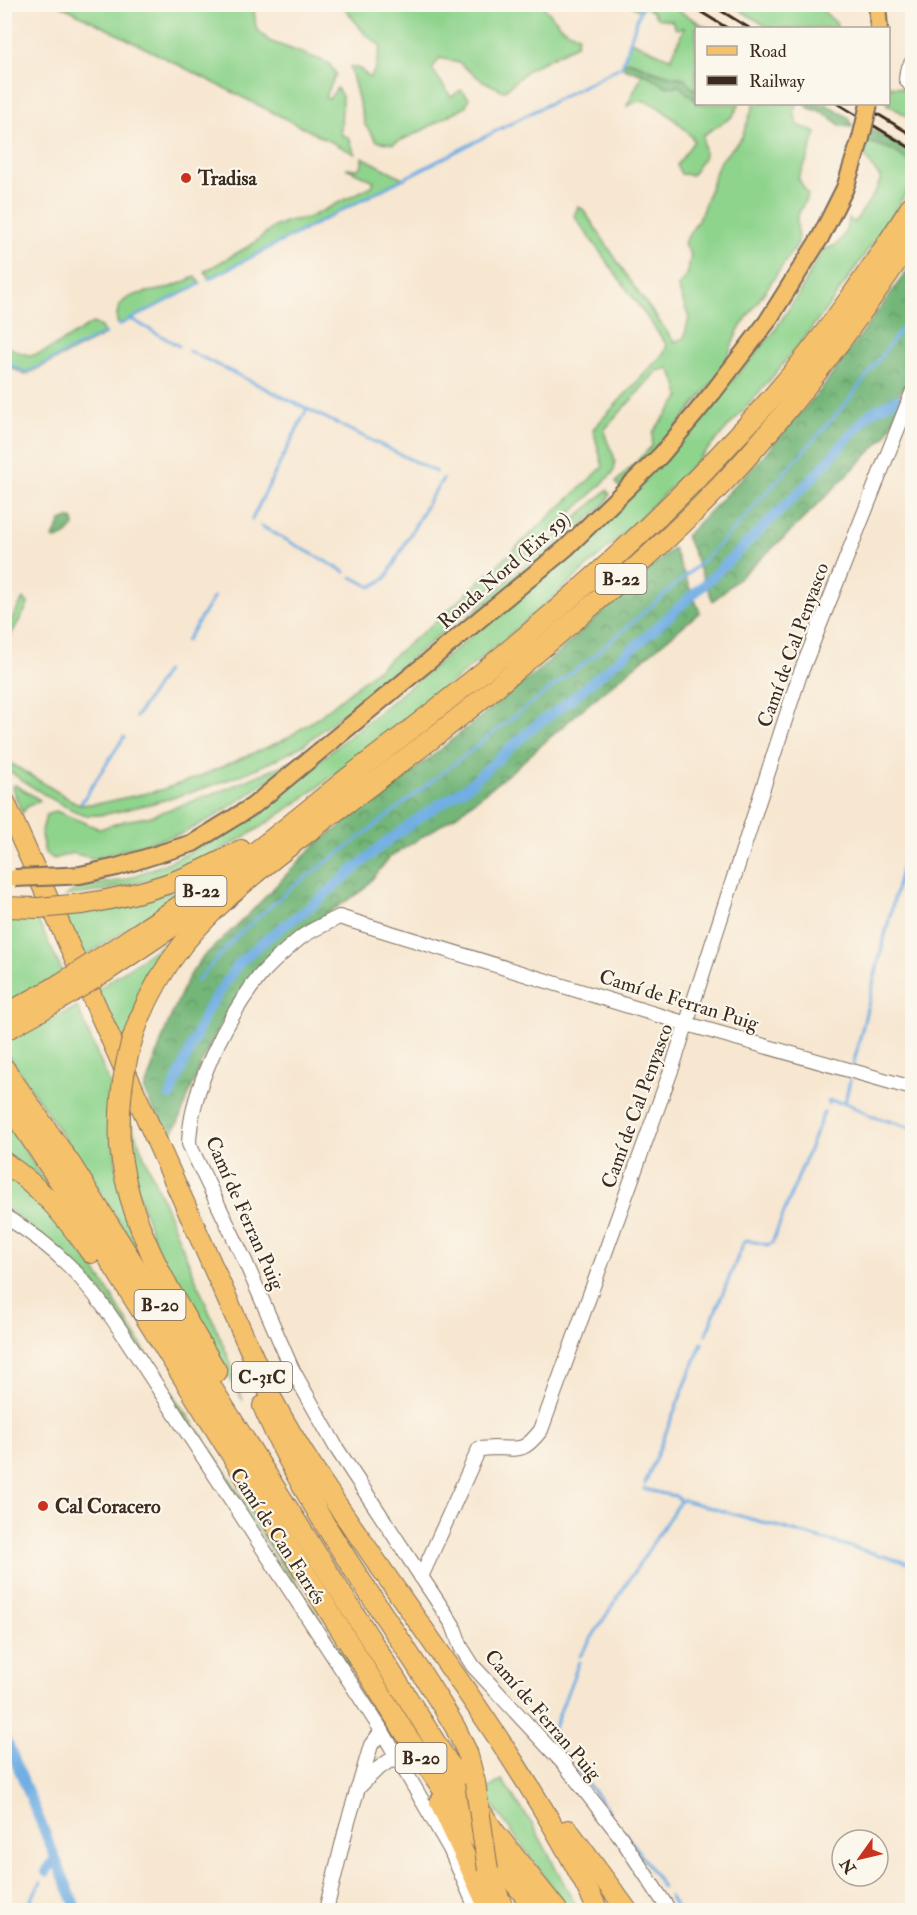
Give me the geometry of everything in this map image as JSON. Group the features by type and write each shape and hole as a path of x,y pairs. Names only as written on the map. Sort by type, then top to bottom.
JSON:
{"highway":[{"name":"B-22","path":"102,965 234,868 462,690 635,540 747,425 808,353 875,262 912,205"},
{"name":"B-22","path":"4,1031 102,965 272,860 456,720 587,609 655,549 754,449 829,356 874,296 912,239"},
{"name":"C-31C","path":"4,800 286,1447 510,1778 561,1862 586,1911"},
{"path":"4,907 38,908 82,904 135,894 190,876 235,854 298,816"},
{"name":"C-31C","path":"4,826 267,1401 521,1775 564,1845 598,1911"},
{"path":"272,860 221,905 183,944 163,973 139,1020 128,1055 119,1116 120,1147 130,1200 148,1248 258,1443 311,1547"},
{"name":"B-22","path":"4,1015 55,995"},
{"name":"B-20","path":"4,1068 72,1166 524,1884"},
{"name":"B-20","path":"4,1098 41,1152 193,1393 406,1736 458,1812 524,1884"},
{"path":"4,1162 36,1186 64,1215 159,1351 193,1393"},
{"path":"267,1401 280,1447 305,1493 455,1727 467,1752 475,1782 488,1870 504,1911"},
{"path":"267,1401 466,1678 576,1842 627,1911"},
{"path":"406,1736 444,1810 490,1911"},
{"path":"524,1884 536,1911"},
{"path":"524,1884 557,1911"}],"main road":[{"path":"877,4 879,27"},
{"name":"Ronda Nord (Eix 59)","path":"10,878 80,875 117,867 193,843 253,806 566,548 661,455 767,322 820,238 845,188 869,105"}],"street":[{"path":"912,62 906,79 912,87"},
{"name":"Camí de Cal Penyasco","path":"421,1577 479,1449 520,1449 542,1430 687,1024 799,677 912,393"},
{"name":"Camí de Ferran Puig","path":"669,1911 620,1836 565,1765 473,1666 453,1625 337,1449 292,1369 245,1262 189,1144 189,1131 198,1092 208,1065 237,1009 260,976 301,938 339,917 687,1024 912,1088"},
{"name":"Camí de Can Farrés","path":"4,1216 46,1244 92,1289 382,1731 450,1849 477,1911"},
{"path":"326,1911 358,1788 372,1744 382,1731"},
{"path":"358,1788 389,1761 399,1760"}],"green space":[{"path":"60,5 244,5 254,10 256,28 269,41 329,63 336,74 325,98 329,99 337,88 342,96 341,134 349,138 355,154"},
{"path":"335,5 542,5 563,28 578,36 576,45 529,69 504,91 483,81 459,63 440,58 432,69 451,97 461,90 469,98 466,106 393,144 377,141 365,125 350,67 360,69 370,78 375,69 381,46 365,34 344,7"},
{"path":"630,5 669,5 706,27 695,27 695,105 739,105 732,117 703,135 704,157 692,175 681,174 677,165 694,141 691,136 654,105 641,101 627,106 642,75 622,66 631,41 671,59 684,28 676,29 672,21 657,18 652,11 643,6 641,11"},
{"path":"732,5 817,5 837,24 837,27 767,27"},
{"path":"628,61 663,74 685,78 695,89 695,100 679,86 667,87 642,72 629,71 622,66"},
{"path":"890,86 901,88 912,97 912,119 889,105"},
{"path":"754,105 797,105 794,113 798,125 816,133 798,178 808,195 797,217 798,243 737,332 723,369 660,448 619,487 616,482 652,446 653,432 680,397 677,384 669,368 657,371 605,429 615,461 613,472 608,478 447,629 305,744 263,766 196,791 151,804 97,815 87,815 70,809 7,769 10,759 10,763 79,805 101,803 161,790 198,777 284,740 320,716 440,618 603,467 593,429 664,353 667,345 574,216 578,207 583,209 674,342 684,338 689,318 678,287 687,275 691,255 684,243 701,215 719,163 742,137"},
{"path":"806,105 828,105 849,118 852,127 841,126 824,113"},
{"path":"866,126 912,156 913,176 905,196 816,323 710,447 652,506 532,616 469,668 337,773 266,823 216,853 162,876 105,890 66,896 77,888 124,880 167,863 221,837 320,760 484,626 715,400 771,336 801,290 823,249 834,246 842,239 849,218 854,223 874,194 881,179 862,152"},
{"path":"862,129 874,131 908,150 912,154 912,164 893,150 865,141"},
{"path":"362,157 403,178 209,279 205,271 251,245 274,227 288,221 308,218 372,186 374,181 346,168 358,169 362,165"},
{"path":"912,264 912,372 908,382 899,393 902,401 886,436 786,536 713,601 686,536 761,458 820,391"},
{"path":"196,276 200,284 119,325 117,322 117,312 126,299 141,293 169,288"},
{"path":"93,323 101,327 105,335 25,375 5,364 5,345 24,354 37,354"},
{"path":"607,490 610,495 606,503 528,573 452,631"},
{"path":"68,518 74,520 74,526 66,535 57,539 53,538 61,521"},
{"path":"673,548 700,612 457,815 390,857 363,890 294,935 225,1016 200,1066 178,1123 168,1139 144,1091 168,1023 188,978 202,958 248,915 314,846 432,756 541,668"},
{"path":"23,599 28,603 27,607 5,645 5,631"},
{"path":"295,760 214,817 181,834 95,859 72,853 54,859 45,853 41,835 46,815 56,811 100,829 124,821 148,817 221,791"},
{"path":"15,785 40,800 27,807 22,813 12,787"},
{"path":"207,879 82,958 65,916 137,901"},
{"path":"5,917 37,919 63,973 5,1006"},
{"path":"193,923 123,1049 97,990"},
{"path":"77,1007 112,1089 116,1166 181,1323 107,1202 5,1050 4,1042"},
{"path":"127,1115 229,1359 243,1401 158,1252 130,1169"},
{"path":"4,1119 54,1194 5,1157"},
{"path":"4,1170 63,1226 103,1282 157,1371 208,1445 350,1666 349,1669 103,1293 88,1276 5,1209"},
{"path":"502,1780 534,1827 578,1910 571,1910 559,1897 483,1792"}],"waterway":[{"path":"209,279 622,66 642,4"},
{"path":"131,319 200,284"},
{"path":"197,981 238,935 291,888 349,846 591,658 704,560 849,400 912,314"},
{"path":"119,325 131,319 179,346"},
{"path":"4,361 26,373 105,333"},
{"path":"189,351 436,472"},
{"path":"170,1096 207,1010 239,963 270,936 314,904 381,846 420,817 467,787 530,730 563,706 647,636 708,581 809,482 870,413 897,399"},
{"path":"252,519 307,409"},
{"path":"352,577 371,587 386,578 443,479"},
{"path":"261,526 345,572"},
{"path":"186,641 214,597"},
{"path":"136,717 166,671"},
{"path":"81,803 124,737"},
{"path":"853,1066 912,825"},
{"path":"828,1104 829,1101 845,1103 850,1080"},
{"path":"846,1103 871,1116 912,1128"},
{"path":"706,1334 744,1242 746,1240 768,1245 772,1243 824,1112"},
{"path":"645,1484 702,1343"},
{"path":"644,1489 677,1497 680,1501 912,1564"},
{"path":"580,1656 680,1501"},
{"path":"567,1758 550,1738 579,1662"},
{"path":"4,1734 77,1910"},
{"path":"577,1770 608,1810"},
{"path":"625,1832 663,1887"},
{"path":"46,1872 55,1858"},
{"path":"25,1910 41,1882"},
{"path":"669,1896 678,1910"}],"railway":[{"path":"688,4 725,27"},
{"path":"710,4 747,27"},
{"path":"840,105 912,149"},
{"path":"863,105 912,135"}],"place":[{"name":"Tradisa","path":"186,178"},
{"name":"Cal Coracero","path":"43,1506"}]}
